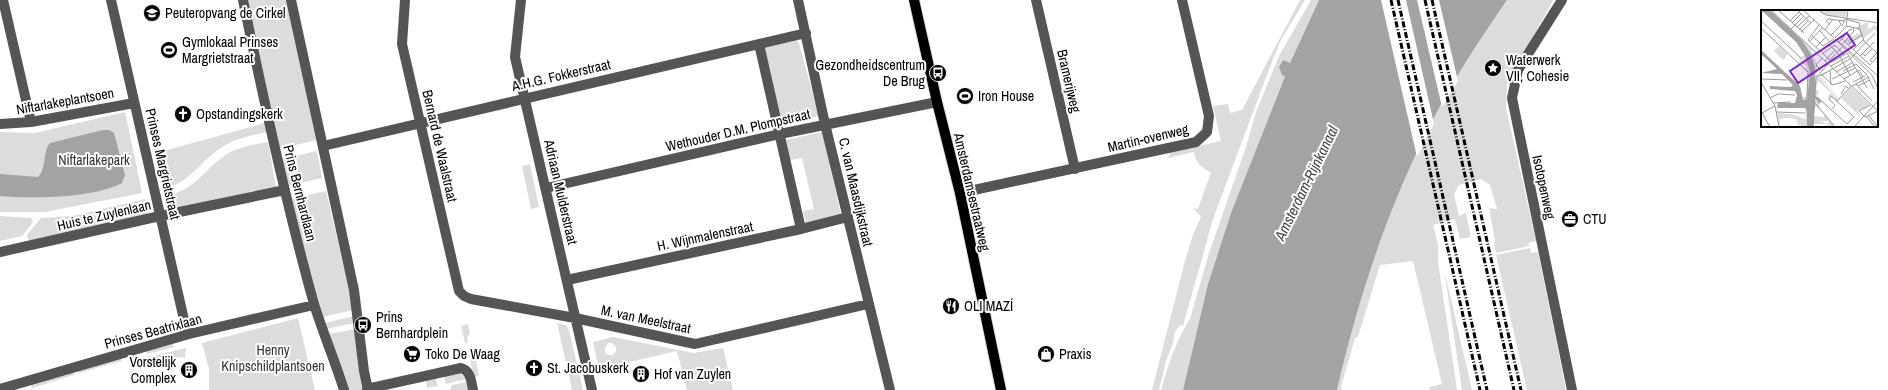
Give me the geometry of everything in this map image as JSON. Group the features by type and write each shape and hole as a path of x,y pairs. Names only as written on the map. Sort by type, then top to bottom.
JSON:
{"main road":[{"name":"Amsterdamsestraatweg","path":"914,0 937,102 960,193 1001,390"}],"street":[{"path":"3,0 31,122"},
{"name":"Prinses Margrietstraat","path":"112,0 160,216 185,324 189,334"},
{"name":"Prins Bernhardlaan","path":"243,0 272,136 314,305 344,390"},
{"path":"291,0 354,290 364,371 368,389 461,368 466,370 469,374 473,390"},
{"name":"Bernard de Waalstraat","path":"405,0 402,44 459,291 464,296"},
{"name":"Adriaan Mulderstraat","path":"521,0 515,58 567,280 569,299 592,390"},
{"name":"C. van Maasdijkstraat","path":"798,0 825,124 890,390"},
{"name":"Bramerijweg","path":"1036,0 1075,169"},
{"name":"Martin-ovenweg","path":"960,193 1196,142 1208,132 1209,116 1182,0"},
{"name":"Isotopenweg","path":"1562,0 1518,70 1512,98 1572,390"},
{"name":"A.H.G. Fokkerstraat","path":"323,146 420,122 806,33"},
{"path":"759,44 801,229"},
{"name":"Wethouder D.M. Plompstraat","path":"546,188 825,124 937,102"},
{"name":"Niftarlakeplantsoen","path":"0,124 31,122 134,103"},
{"name":"Huis te Zuylenlaan","path":"0,252 285,190"},
{"name":"H. Wijnmalenstraat","path":"567,280 801,229 848,217"},
{"name":"M. van Meelstraat","path":"464,296 471,300 575,318 695,344 868,304"},
{"name":"Prinses Beatrixlaan","path":"0,389 189,334 314,305"}],"green space":[{"path":"246,0 287,0 317,140 278,149"},
{"path":"1300,0 1305,0 1281,40 1213,219 1183,326 1180,325 1175,331 1173,343 1166,361 1159,390 1152,390 1185,261 1193,235 1201,217 1193,208 1198,209 1211,172 1204,169 1200,165 1194,152 1168,158 1171,152 1221,141 1213,106 1228,104 1230,113 1242,110"},
{"path":"1311,0 1319,0 1290,63 1280,67 1282,75 1285,75 1231,213 1208,284 1183,390 1161,390 1177,344 1190,319 1209,253 1246,147 1256,112 1279,56"},
{"path":"1507,0 1553,0 1507,84 1506,108 1536,241 1529,243 1529,246 1496,253 1489,208 1497,209 1490,185 1481,179 1459,185 1454,194 1459,216 1466,213 1471,237 1460,239 1455,219 1433,225 1438,245 1438,262 1457,390 1430,390 1429,387 1442,384 1413,261 1380,265 1358,337 1355,338 1341,387 1342,390 1337,390 1367,281 1406,176 1447,94"},
{"path":"798,40 819,116 782,125 765,48"},
{"name":"Niftarlakepark","path":"125,112 142,193 45,212 0,212 0,132 35,133"},
{"path":"265,123 267,132 243,138 226,145 214,153 189,176 167,187 160,152"},
{"path":"822,132 841,215 806,223 803,211 814,209 802,158 790,160 786,140"},
{"path":"268,142 276,187 173,211 167,205 166,196 176,193 191,185 224,156 234,150"},
{"path":"317,151 322,178 288,186 282,159"},
{"path":"530,164 539,207 531,209 522,166"},
{"path":"326,191 354,310 322,317 313,292 292,199"},
{"path":"145,199 148,214 29,241 27,235 41,218 73,216"},
{"path":"0,216 31,218 33,222 22,236 0,241"},
{"path":"1530,248 1531,253 1538,252 1566,390 1527,390 1496,255"},
{"path":"1444,269 1472,390 1462,390"},
{"path":"354,316 355,323 326,329 325,323"},
{"name":"Henny Knipschildplantsoen","path":"298,318 315,390 209,390 209,369 202,343"},
{"path":"557,323 566,325 569,330 583,390 572,390"},
{"path":"468,324 470,335 467,336 468,342 465,343 461,326"},
{"path":"356,329 365,390 346,390 328,334"},
{"path":"613,337 694,353 723,348 733,390 687,390 677,351 599,369 593,342","holes":["608,343 612,343 616,347 616,351 613,355 608,355 605,352 605,348"]},
{"path":"173,344 174,347 147,354 146,351"},
{"path":"186,348 185,358 180,357 148,362 148,357"},
{"path":"474,352 479,376 474,377 469,354"},
{"path":"121,358 122,361 79,373 78,371"},
{"path":"74,372 74,375 32,388 31,385"},
{"path":"460,373 466,379 446,384 444,376"},
{"path":"436,378 438,386 427,388 426,381"},
{"path":"466,382 468,390 450,390 452,385"}],"water":[{"name":"Amsterdam-Rijnkanaal","path":"1319,0 1507,0 1447,94 1406,176 1367,281 1337,390 1183,390 1208,284 1231,213 1285,76 1282,75 1279,67 1283,60 1290,63"},
{"path":"103,130 109,130 114,133 125,175 122,183 96,192 62,196 0,196 0,174 38,177 43,170 46,151 50,143"}],"pier":[{"path":"1381,0 1406,0 1434,124 1417,157"},
{"path":"1417,0 1439,0 1458,81 1442,107"}],"railway":[{"path":"1391,0 1480,390"},
{"path":"1398,0 1487,390"},
{"path":"1425,0 1514,390"},
{"path":"1432,0 1521,390"}],"place":[{"name":"Peuteropvang de Cirkel","path":"152,13"},
{"name":"Gymlokaal Prinses Margrietstraat","path":"169,50"},
{"name":"Waterwerk VII, Cohesie","path":"1493,68"},
{"name":"Gezondheidscentrum De Brug","path":"938,73"},
{"name":"Iron House","path":"965,96"},
{"name":"Opstandingskerk","path":"183,114"},
{"name":"CTU","path":"1570,219"},
{"name":"OLI MAZÍ","path":"951,306"},
{"name":"Prins Bernhardplein","path":"363,325"},
{"name":"Toko De Waag","path":"412,354"},
{"name":"Praxis","path":"1046,354"},
{"name":"St. Jacobuskerk","path":"534,368"},
{"name":"Vorstelijk Complex","path":"189,370"},
{"name":"Hof van Zuylen","path":"641,374"}]}
